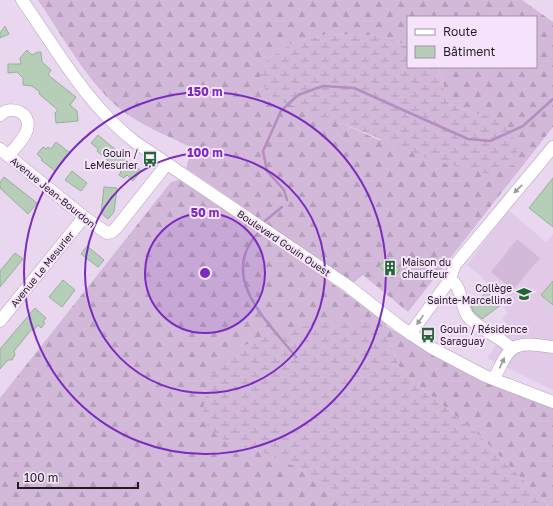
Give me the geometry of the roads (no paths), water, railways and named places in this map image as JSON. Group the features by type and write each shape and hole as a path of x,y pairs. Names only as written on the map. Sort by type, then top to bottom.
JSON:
{"street":[{"name":"Boulevard Gouin Ouest","path":"22,0 66,68 95,105 128,137 348,286 410,334 458,362 494,379 553,402"},
{"path":"0,115 8,110 16,110 23,114 27,121 25,134 4,152"},
{"path":"410,334 450,279 455,265 553,147"},
{"name":"Avenue Jean-Bourdon","path":"4,152 84,217 107,233 112,232 117,227 167,164"},
{"name":"Avenue Le Mesurier","path":"0,321 84,217"},
{"path":"450,279 458,285 465,310 470,318 512,349"},
{"path":"494,379 505,356 512,349 521,344 531,343 553,347"}],"waterway":[{"path":"287,200 284,190 267,171 263,151 281,111 298,95 323,86 354,88 468,139 490,141 523,126 553,99"},
{"path":"265,221 282,207"},
{"path":"257,234 246,251 243,267 245,283 252,299 262,315 296,357"}],"place":[{"name":"Gouin / LeMesurier","path":"150,159"},
{"name":"Maison du chauffeur","path":"390,268"},
{"name":"Collège Sainte-Marcelline","path":"524,294"},
{"name":"Gouin / Résidence Saraguay","path":"428,335"}]}
